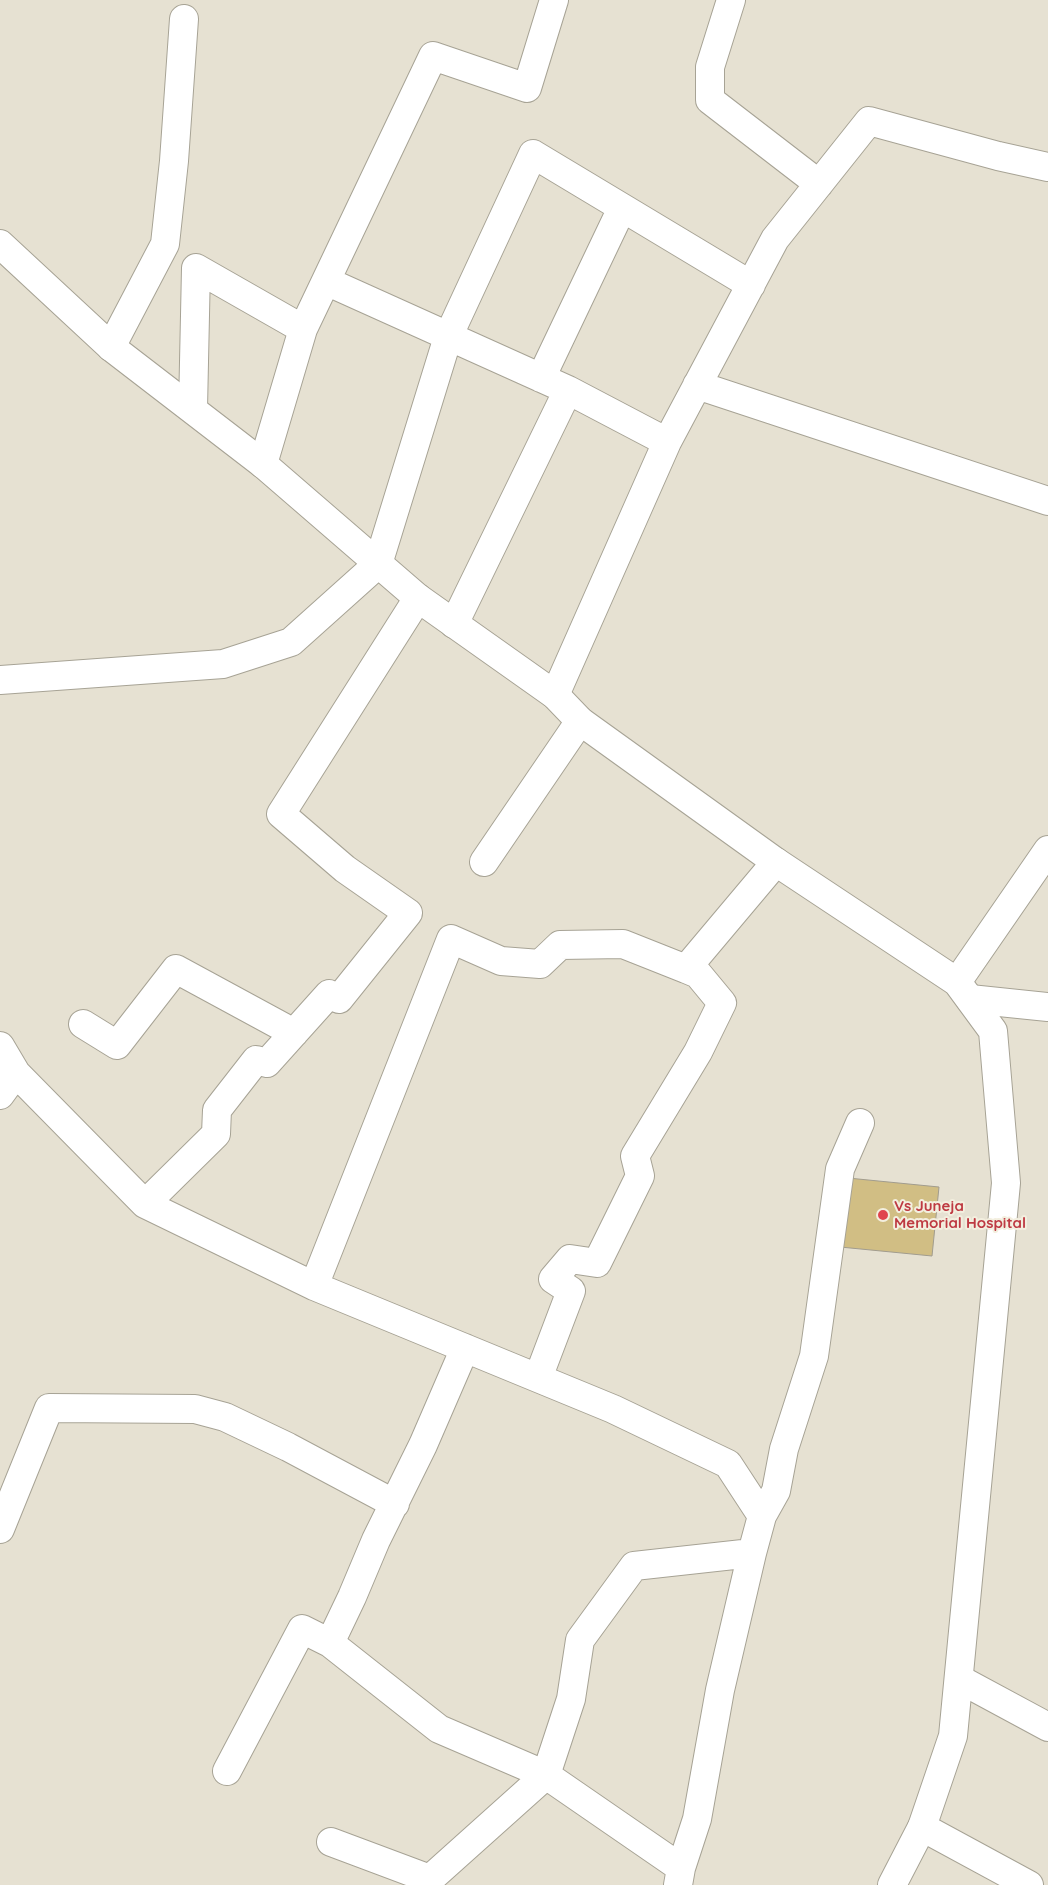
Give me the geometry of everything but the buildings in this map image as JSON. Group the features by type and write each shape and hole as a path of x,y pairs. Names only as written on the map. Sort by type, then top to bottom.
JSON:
{"street":[{"path":"263,464 303,329 433,56 527,88 554,0"},
{"path":"731,0 710,67 710,100 819,184"},
{"path":"111,347 165,244 174,161 184,19"},
{"path":"555,695 667,442 775,238 869,121 998,156 1048,167"},
{"path":"0,680 224,664 291,642 378,564 448,336 533,154 751,285"},
{"path":"540,378 622,208"},
{"path":"0,244 111,347 263,464 418,598 555,695 580,721 776,862 964,991 993,1031 1006,1183 954,1736 922,1828 892,1885"},
{"path":"192,409 196,268 303,329"},
{"path":"326,281 568,390 667,442"},
{"path":"697,385 1048,500"},
{"path":"454,624 568,390"},
{"path":"145,1204 216,1134 217,1110 256,1060 266,1063 329,994 340,1000 408,913 345,869 281,814 418,598"},
{"path":"484,862 580,721"},
{"path":"964,991 1048,850"},
{"path":"686,969 776,862"},
{"path":"314,1286 452,939 501,961 540,964 560,945 623,944 686,969 698,974 722,1003 698,1052 635,1156 640,1176 597,1263 570,1259 553,1279 571,1291 538,1378"},
{"path":"83,1024 117,1045 176,968 294,1033"},
{"path":"964,991 1048,1007"},
{"path":"0,1046 16,1072 145,1204 314,1286 613,1409 728,1464 762,1516"},
{"path":"0,1096 16,1072"},
{"path":"226,1771 302,1629 330,1643 439,1729 546,1775 679,1877 697,1819 720,1690 752,1553 762,1516 776,1491 784,1449 814,1356 840,1168 860,1123"},
{"path":"330,1643 376,1540 423,1445 465,1348"},
{"path":"0,1529 49,1408 195,1408 225,1417 243,1425 395,1504"},
{"path":"331,1842 430,1879 546,1775 571,1699 580,1640 634,1566 752,1553"},
{"path":"959,1679 1048,1727"},
{"path":"922,1828 1029,1885"}],"place":[{"name":"Vs Juneja Memorial Hospital","path":"883,1215"}]}
